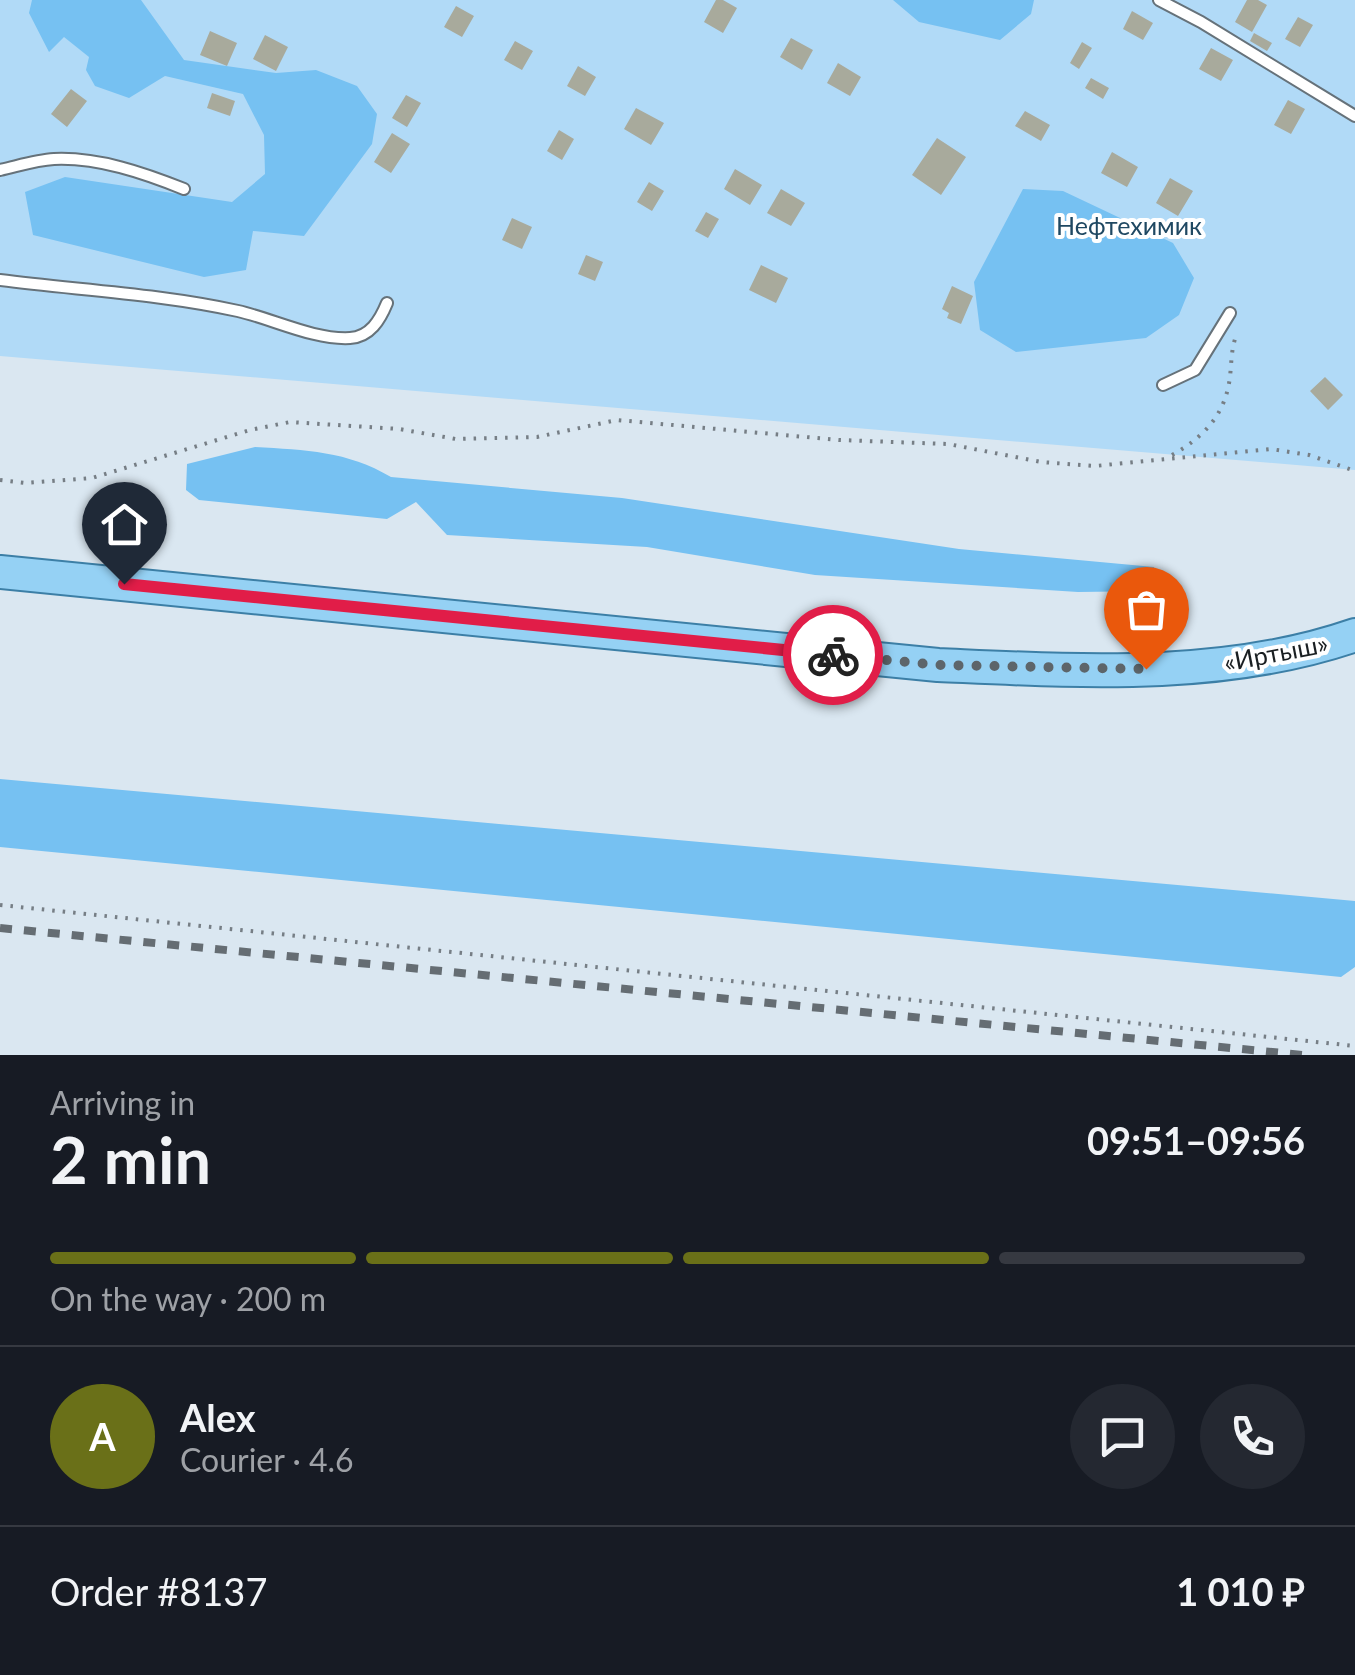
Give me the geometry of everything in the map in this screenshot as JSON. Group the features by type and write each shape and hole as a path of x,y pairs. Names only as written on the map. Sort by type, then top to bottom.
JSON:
{"main road":[{"name":"«Иртыш»","path":"0,572 938,665 1090,670 1228,664 1320,647 1355,635"}],"lane":[{"path":"1160,0 1355,116"},
{"path":"0,170 50,159 82,158 184,188"},
{"path":"0,280 236,311 334,337 355,338 370,330 387,303"},
{"path":"1163,385 1195,370 1230,314"}],"path":[{"path":"1168,457 1196,441 1219,414 1228,388 1236,334"},
{"path":"0,480 25,483 92,478 250,430 290,422 400,429 456,439 537,437 618,420 646,420 839,440 948,444 1041,462 1094,466 1271,449 1308,455 1355,471"},
{"path":"0,904 1355,1046"}],"green space":[{"name":"Нефтехимик","path":"0,0 1355,0 1355,470 0,356"},
{"path":"32,0 141,0 184,60 276,73 316,70 357,86 377,114 372,144 304,236 253,231 246,270 204,277 33,235 25,192 65,177 232,202 265,174 264,135 243,94 165,76 129,98 95,86 86,70 89,57 64,37 49,52 29,13"},
{"path":"893,0 1034,0 1031,14 1000,40 919,22"},
{"path":"1023,189 1063,191 1173,243 1194,278 1179,315 1146,338 1016,352 980,330 974,282"},
{"path":"255,447 342,457 391,477 622,498 959,549 1154,567 1156,591 1078,592 815,575 647,547 447,535 416,502 387,519 199,500 186,490 187,464"},
{"path":"0,779 1355,901 1355,967 1341,977 0,847"}],"building":[{"path":"716,0 737,8 723,33 704,22"},
{"path":"1247,0 1267,5 1252,32 1235,22"},
{"path":"456,6 474,16 462,37 444,27"},
{"path":"1132,11 1153,23 1143,40 1123,29"},
{"path":"1298,17 1313,25 1300,47 1285,39"},
{"path":"210,31 237,43 227,66 200,55"},
{"path":"1254,33 1272,43 1267,51 1250,41"},
{"path":"265,35 288,47 276,71 253,59"},
{"path":"791,38 813,50 802,70 780,57"},
{"path":"515,41 533,51 522,70 504,60"},
{"path":"1082,42 1092,48 1079,69 1070,63"},
{"path":"1211,48 1233,60 1221,81 1199,69"},
{"path":"838,63 861,77 850,96 827,83"},
{"path":"578,66 596,77 585,96 567,86"},
{"path":"1091,78 1109,88 1103,99 1085,88"},
{"path":"71,89 87,101 67,127 51,114"},
{"path":"212,93 235,101 230,116 207,108"},
{"path":"406,95 421,103 407,127 392,118"},
{"path":"1288,100 1305,109 1291,134 1274,125"},
{"path":"636,108 664,123 651,145 624,129"},
{"path":"1025,111 1050,125 1041,141 1015,126"},
{"path":"559,130 574,139 562,160 547,151"},
{"path":"392,133 410,144 391,173 374,162"},
{"path":"937,138 966,157 941,195 912,175"},
{"path":"1112,152 1138,167 1127,187 1101,173"},
{"path":"735,169 762,185 750,205 724,189"},
{"path":"1170,178 1193,191 1178,216 1156,203"},
{"path":"649,182 664,191 652,211 637,202"},
{"path":"781,189 805,203 791,226 767,213"},
{"path":"706,212 719,219 708,238 695,231"},
{"path":"512,218 532,227 522,249 502,240"},
{"path":"586,255 603,262 595,281 578,274"},
{"path":"761,265 788,278 776,303 749,290"},
{"path":"952,286 973,296 961,324 947,318 949,313 942,309"},
{"path":"1325,377 1343,395 1328,410 1310,391"}],"railway":[{"path":"0,928 1303,1055"}],"way so far":[{"path":"833,655 938,665 1146,669"}],"route":[{"path":"124,584 833,655"}]}
